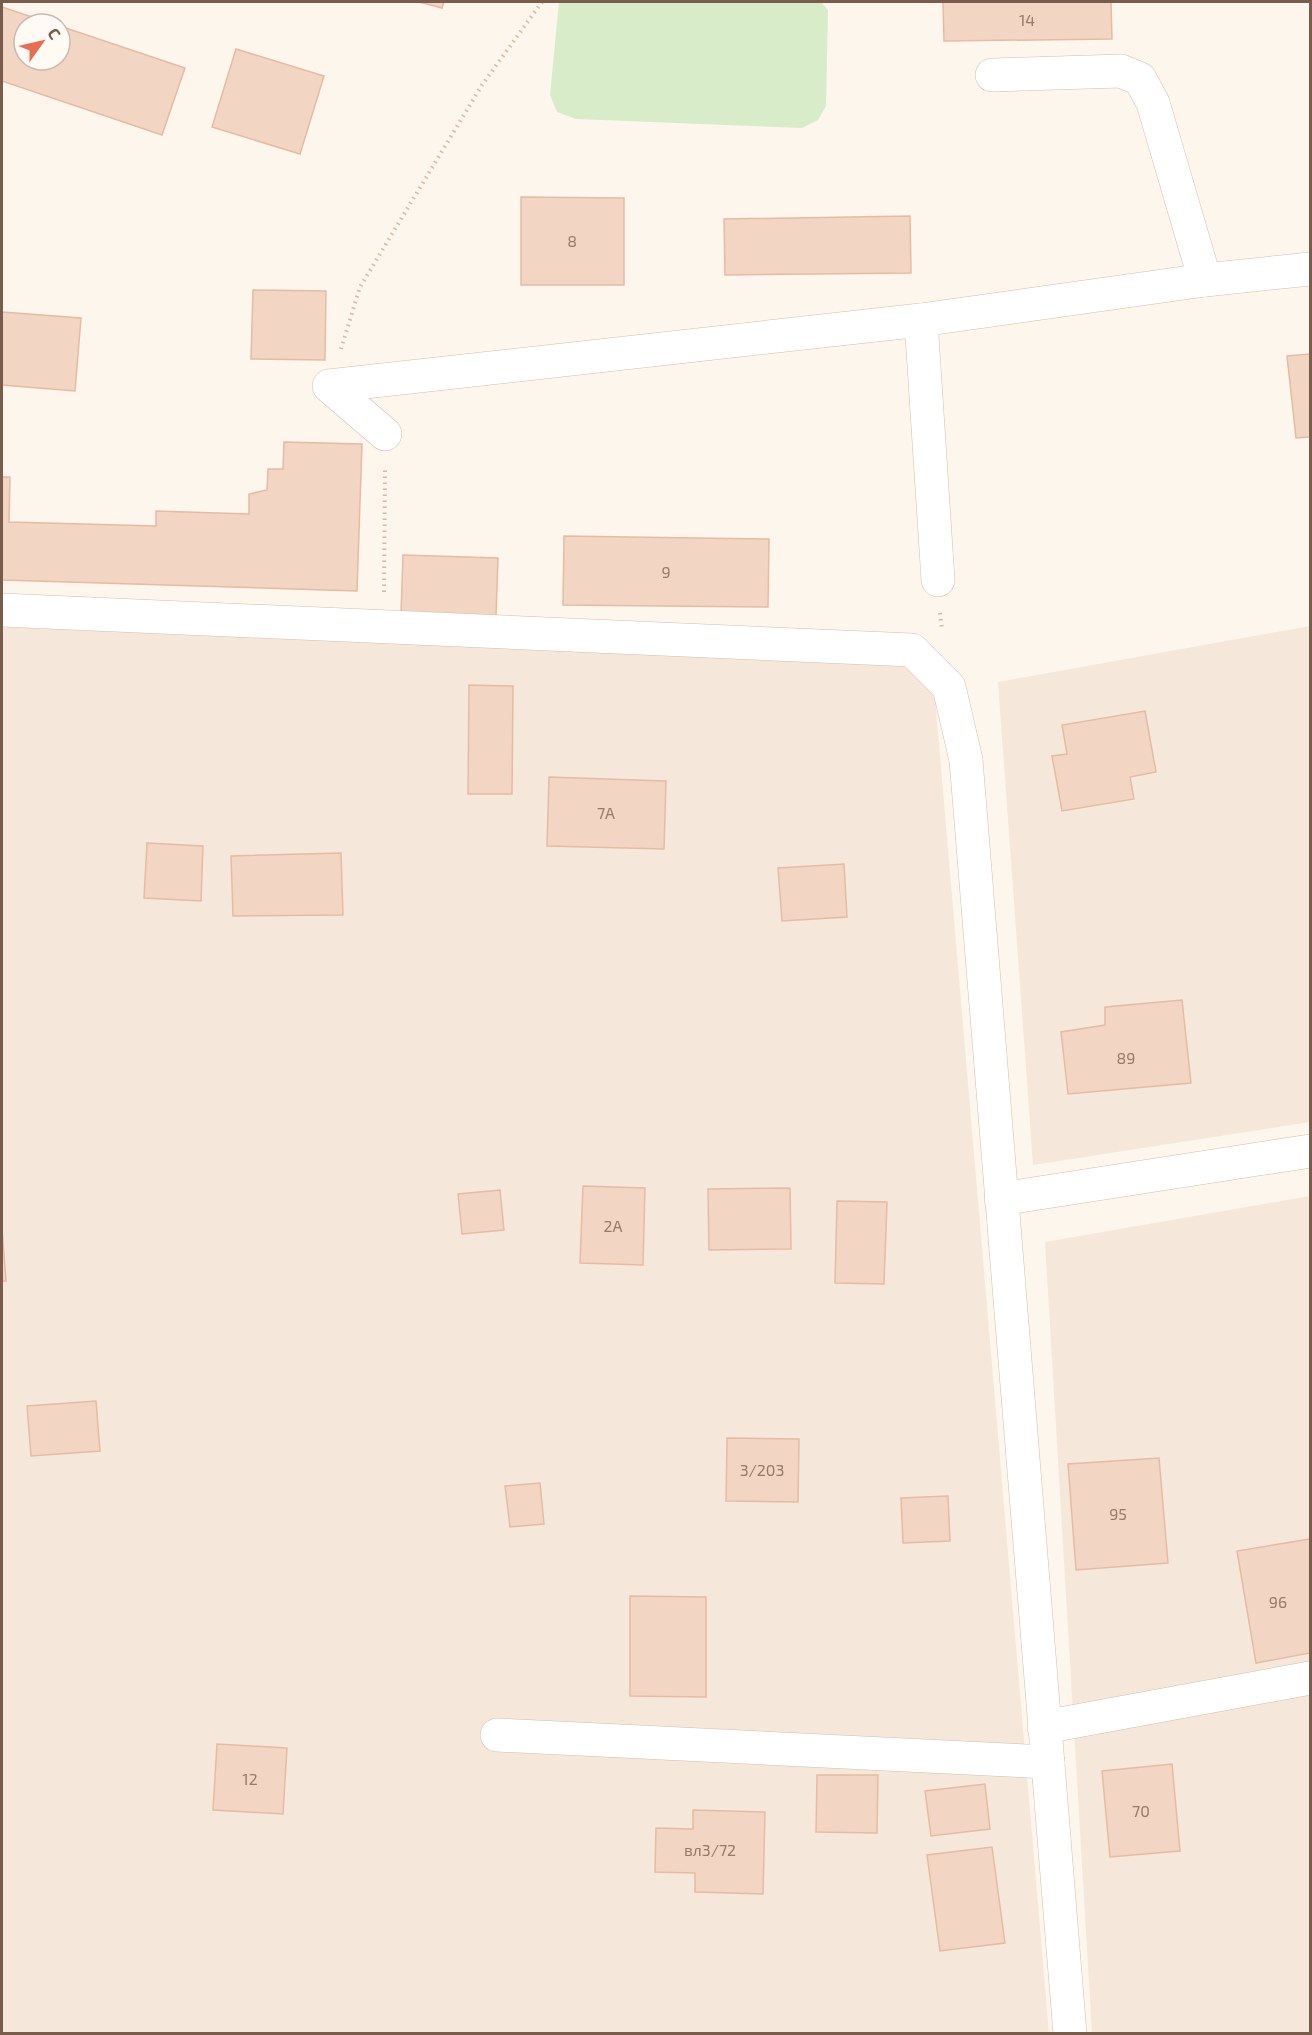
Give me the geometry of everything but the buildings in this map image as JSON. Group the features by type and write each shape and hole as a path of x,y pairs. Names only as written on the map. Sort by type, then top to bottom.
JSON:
{"lane":[{"path":"992,75 1121,71 1140,79 1153,103 1204,280"},
{"path":"329,386 921,320 1204,280 1311,269"},
{"path":"921,320 938,580"},
{"path":"329,386 385,434"},
{"path":"2,610 912,650 948,687 966,760 1070,2034"},
{"path":"1001,1199 1311,1152"},
{"path":"1044,1728 1311,1678"},
{"path":"496,1735 1048,1762"}],"path":[{"path":"329,386 360,287 482,85 542,2"},
{"path":"383,626 385,434"}],"shaded area":[{"path":"1310,626 1310,1122 1033,1165 998,682"},
{"path":"2,627 891,659 934,685 1049,2033 2,2034"},
{"path":"1310,1196 1310,2033 1092,2033 1045,1242"}],"green space":[{"path":"559,2 821,2 828,10 826,106 818,120 802,128 576,119 557,112 550,95"}]}
